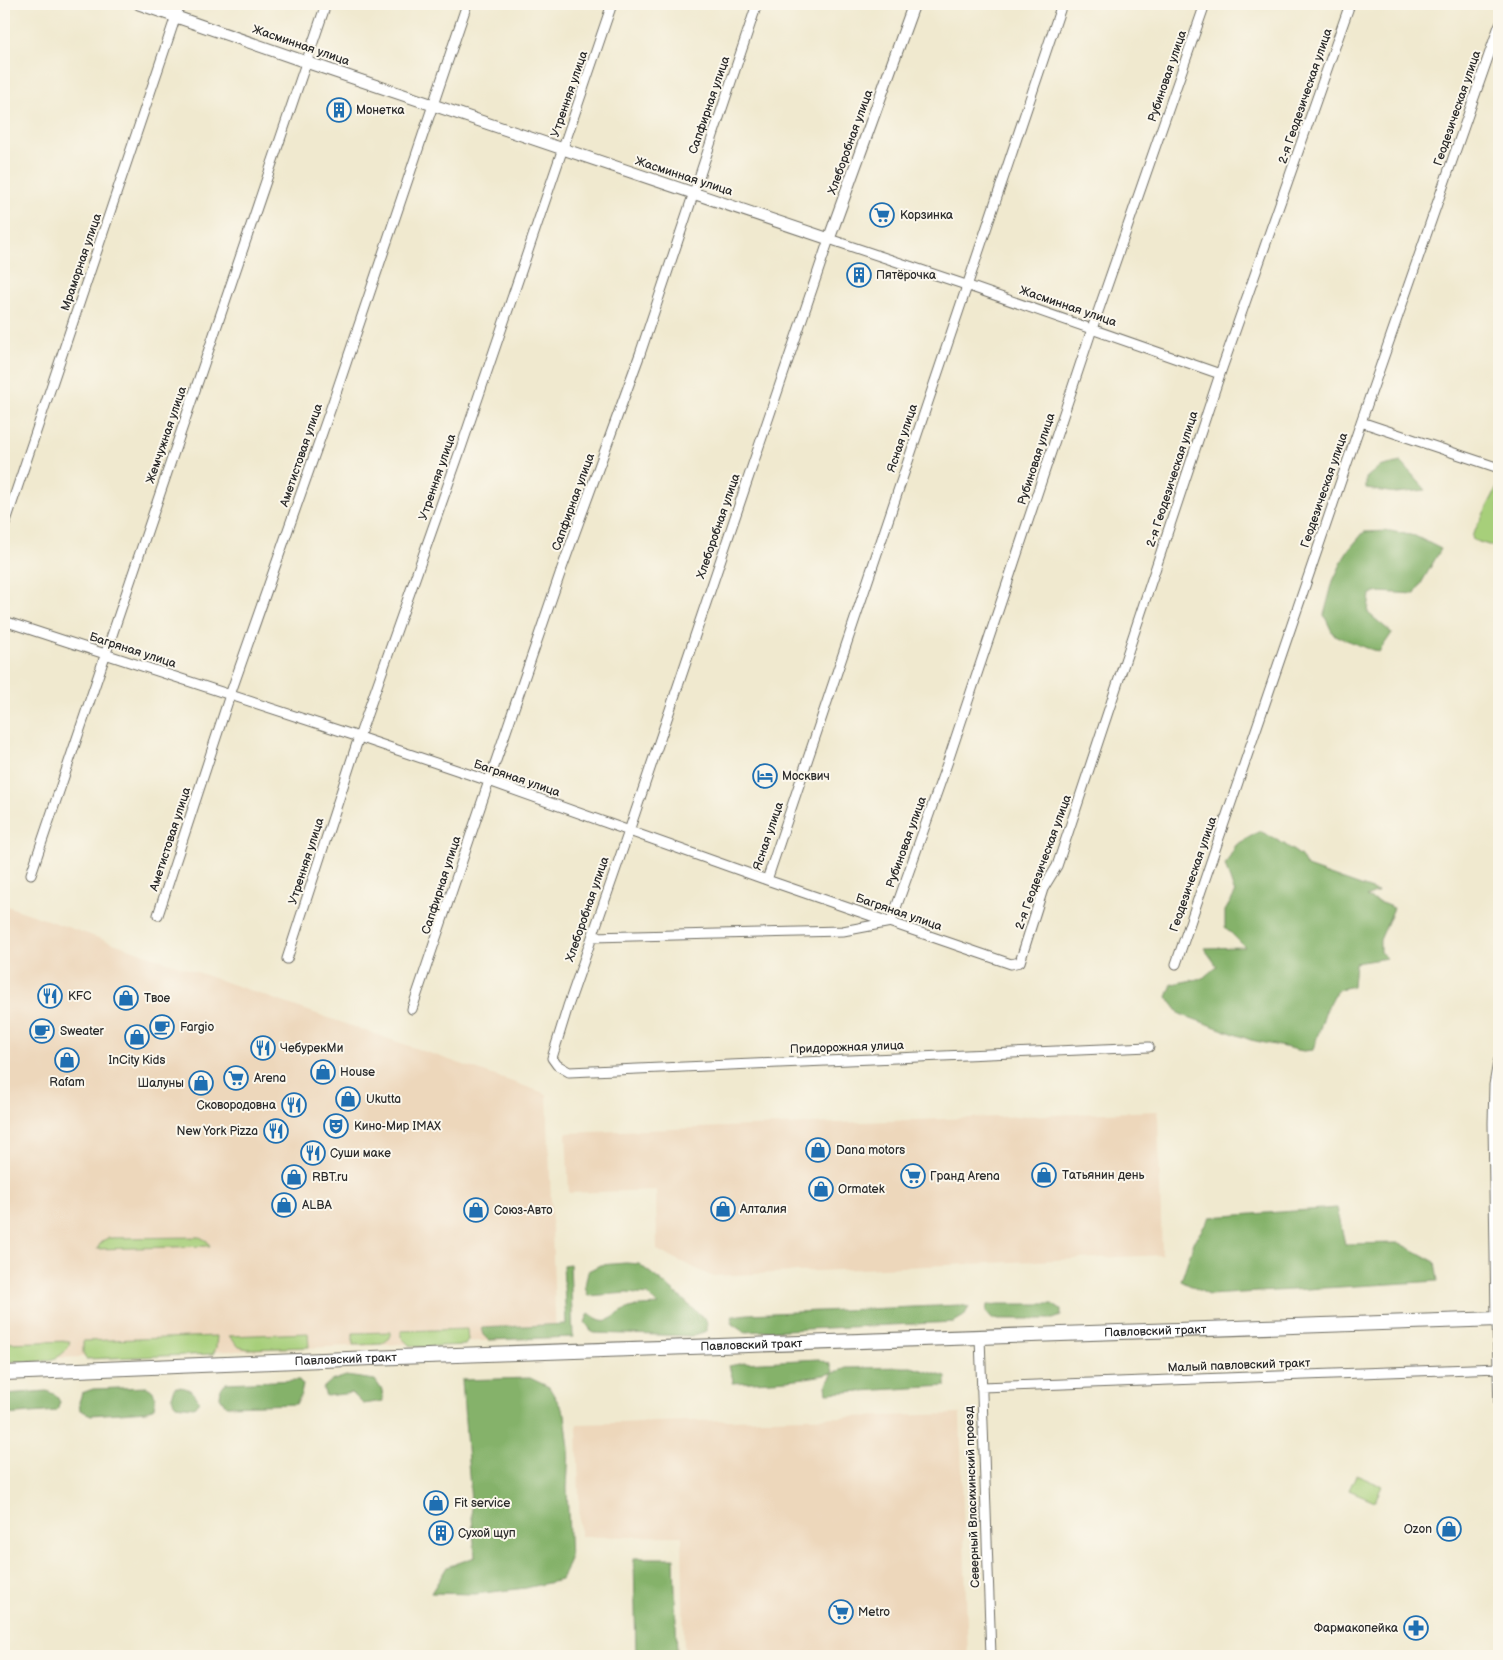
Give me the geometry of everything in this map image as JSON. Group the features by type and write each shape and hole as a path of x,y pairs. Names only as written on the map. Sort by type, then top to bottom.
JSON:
{"main road":[{"name":"Павловский тракт","path":"4,1373 396,1357 1498,1319"}],"street":[{"name":"Жасминная улица","path":"139,4 563,150 966,285 1220,374"},
{"name":"Мраморная улица","path":"4,527 180,4"},
{"name":"Жемчужная улица","path":"31,874 104,654 326,4"},
{"name":"Аметистовая улица","path":"158,915 230,695 333,402 468,4"},
{"name":"Утренняя улица","path":"287,959 360,737 612,4"},
{"name":"Сапфирная улица","path":"412,1009 562,568 640,354 757,4"},
{"name":"Хлеборобная улица","path":"552,1058 828,239 914,4"},
{"name":"Ясная улица","path":"767,880 1062,4"},
{"name":"Рубиновая улица","path":"891,922 948,761 1092,329 1205,4"},
{"name":"2-я Геодезическая улица","path":"1020,962 1043,889 1057,866 1220,374 1350,4"},
{"name":"Геодезическая улица","path":"1176,964 1361,422 1499,26"},
{"path":"1361,422 1499,468"},
{"name":"Багряная улица","path":"4,620 489,781 1011,964 1020,962"},
{"path":"592,938 843,931 891,922"},
{"name":"Придорожная улица","path":"552,1058 557,1065 569,1072 1149,1047"},
{"path":"1499,1066 1495,1086 1494,1123 1499,1418"},
{"name":"Северный Власихинский проезд","path":"980,1337 991,1656"},
{"name":"Малый павловский тракт","path":"981,1387 1499,1368"}],"shaded area":[{"path":"4,905 547,1094 556,1338 4,1360"},
{"path":"1158,1111 1162,1255 711,1276 657,1250 656,1190 569,1193 566,1133"},
{"path":"960,1414 968,1656 684,1656 682,1536 580,1537 577,1424"}],"green space":[{"path":"1401,462 1426,490 1396,493 1366,489 1366,478 1379,467"},
{"path":"1499,484 1499,546 1495,547 1473,540 1472,536"},
{"path":"1390,531 1415,536 1441,549 1415,594 1378,592 1370,594 1368,613 1392,633 1379,652 1333,634 1324,615 1333,581 1346,553 1364,532"},
{"path":"1260,831 1301,856 1307,867 1378,892 1366,897 1394,908 1380,940 1380,952 1387,958 1355,963 1353,986 1337,990 1325,1013 1313,1050 1303,1051 1251,1040 1180,1014 1167,997 1172,984 1203,978 1217,966 1204,948 1245,947 1225,927 1225,911 1235,894 1225,865 1236,845"},
{"path":"1337,1208 1345,1244 1400,1243 1435,1262 1438,1281 1209,1295 1181,1281 1194,1242 1210,1217"},
{"path":"200,1237 207,1241 210,1246 97,1249 102,1241 108,1238"},
{"path":"570,1264 573,1337 488,1340 483,1335 481,1328 566,1324 563,1265"},
{"path":"639,1264 671,1289 707,1321 707,1331 691,1336 593,1333 585,1322 589,1313 601,1320 609,1320 630,1308 658,1305 648,1295 627,1293 588,1296 585,1286 588,1271 600,1265"},
{"path":"1052,1304 1061,1310 1061,1316 1053,1319 992,1319 986,1312 987,1305"},
{"path":"960,1305 969,1307 964,1316 954,1322 744,1332 732,1324 732,1316 748,1314"},
{"path":"467,1329 468,1340 465,1345 416,1347 409,1345 401,1337 401,1331"},
{"path":"390,1332 390,1338 382,1344 353,1345 353,1333"},
{"path":"308,1333 309,1347 248,1349 239,1347 229,1336"},
{"path":"217,1336 216,1348 213,1354 86,1359 83,1354 83,1341"},
{"path":"70,1341 66,1350 60,1356 52,1359 33,1362 4,1361 4,1343"},
{"path":"819,1359 830,1364 834,1373 846,1368 911,1367 946,1377 946,1386 827,1393 826,1386 833,1373 796,1379 732,1383 733,1380 729,1366 744,1363"},
{"path":"346,1376 375,1380 382,1390 383,1401 363,1404 352,1393 326,1396 323,1388 331,1381"},
{"path":"530,1378 549,1387 565,1414 569,1449 567,1488 570,1559 561,1580 526,1588 475,1594 431,1593 447,1567 475,1557 462,1380"},
{"path":"299,1380 303,1385 296,1404 226,1406 220,1397 221,1388 226,1383"},
{"path":"147,1387 154,1393 155,1398 154,1407 147,1411 91,1415 80,1410 79,1402 82,1393 93,1389"},
{"path":"176,1387 190,1390 199,1401 194,1407 176,1405 172,1396"},
{"path":"47,1391 56,1395 60,1402 57,1411 4,1415 4,1394"},
{"path":"1356,1475 1382,1486 1375,1501 1349,1490"},
{"path":"634,1558 674,1558 677,1656 636,1656"}],"place":[{"name":"Монетка","path":"339,110"},
{"name":"Корзинка","path":"882,215"},
{"name":"Пятёрочка","path":"859,275"},
{"name":"Москвич","path":"765,776"},
{"name":"KFC","path":"50,996"},
{"name":"Твое","path":"126,998"},
{"name":"Fargio","path":"162,1027"},
{"name":"Sweater","path":"42,1031"},
{"name":"InCity Kids","path":"137,1037"},
{"name":"ЧебурекМи","path":"263,1048"},
{"name":"Rafam","path":"67,1060"},
{"name":"House","path":"323,1072"},
{"name":"Arena","path":"236,1078"},
{"name":"Шалуны","path":"201,1083"},
{"name":"Ukutta","path":"348,1099"},
{"name":"Сковородовна","path":"294,1105"},
{"name":"Кино-Мир IMAX","path":"336,1126"},
{"name":"New York Pizza","path":"276,1131"},
{"name":"Dana motors","path":"818,1150"},
{"name":"Суши маке","path":"313,1153"},
{"name":"Татьянин день","path":"1044,1175"},
{"name":"Гранд Arena","path":"913,1176"},
{"name":"RBT.ru","path":"294,1177"},
{"name":"Ormatek","path":"821,1189"},
{"name":"ALBA","path":"284,1205"},
{"name":"Алталия","path":"723,1209"},
{"name":"Союз-Авто","path":"476,1210"},
{"name":"Fit service","path":"436,1503"},
{"name":"Ozon","path":"1449,1529"},
{"name":"Сухой щуп","path":"441,1533"},
{"name":"Metro","path":"841,1612"},
{"name":"Фармакопейка","path":"1416,1628"}]}
